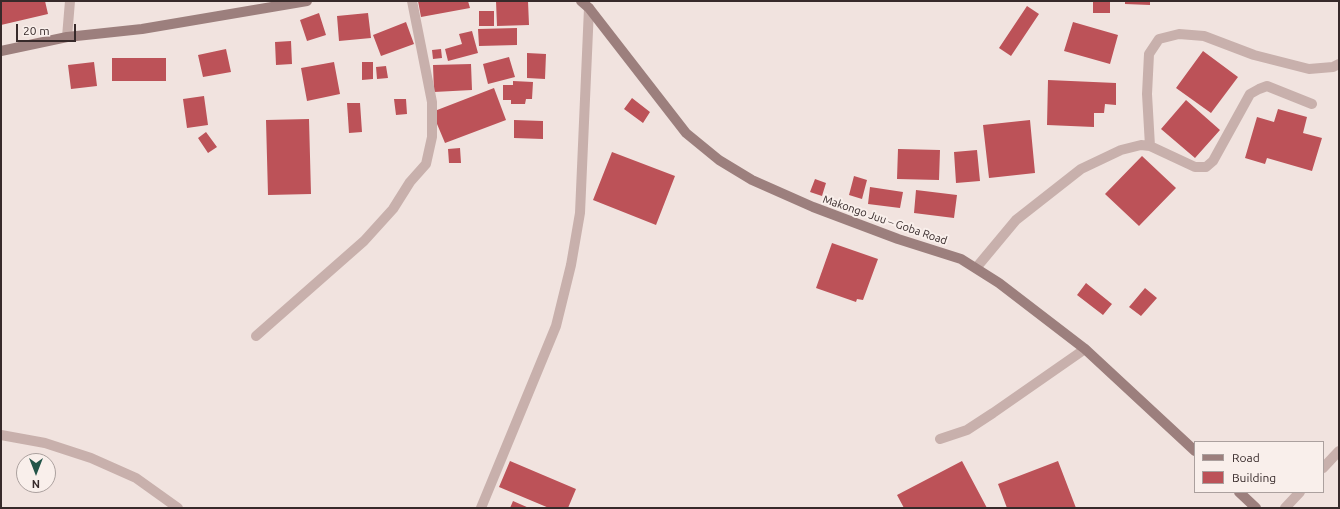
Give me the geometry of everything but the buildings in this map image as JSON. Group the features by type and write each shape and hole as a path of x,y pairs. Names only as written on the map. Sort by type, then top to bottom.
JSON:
{"street":[{"path":"67,37 70,1"},
{"path":"1,51 67,37 142,29 307,1"},
{"path":"256,336 364,242 393,209 410,182 426,164 432,137 432,102 412,1"},
{"name":"Makongo Juu – Goba Road","path":"581,1 589,8 686,133 719,160 752,180 813,207 898,239 961,259 976,268 999,283 1085,349 1194,450"},
{"path":"481,508 556,326 571,265 580,213 589,8"},
{"path":"1150,146 1147,94 1149,54 1159,39 1179,34 1204,36 1254,55 1310,69 1333,67 1339,64"},
{"path":"976,268 1016,220 1080,169 1121,150 1141,145 1150,146 1194,167 1206,167 1213,161 1250,94 1267,86 1312,104"},
{"path":"940,439 967,430 1085,349"},
{"path":"1,435 45,443 91,458 136,478 178,508"},
{"path":"1324,467 1339,451"},
{"path":"1240,493 1256,508"},
{"path":"1285,508 1299,493"}]}
